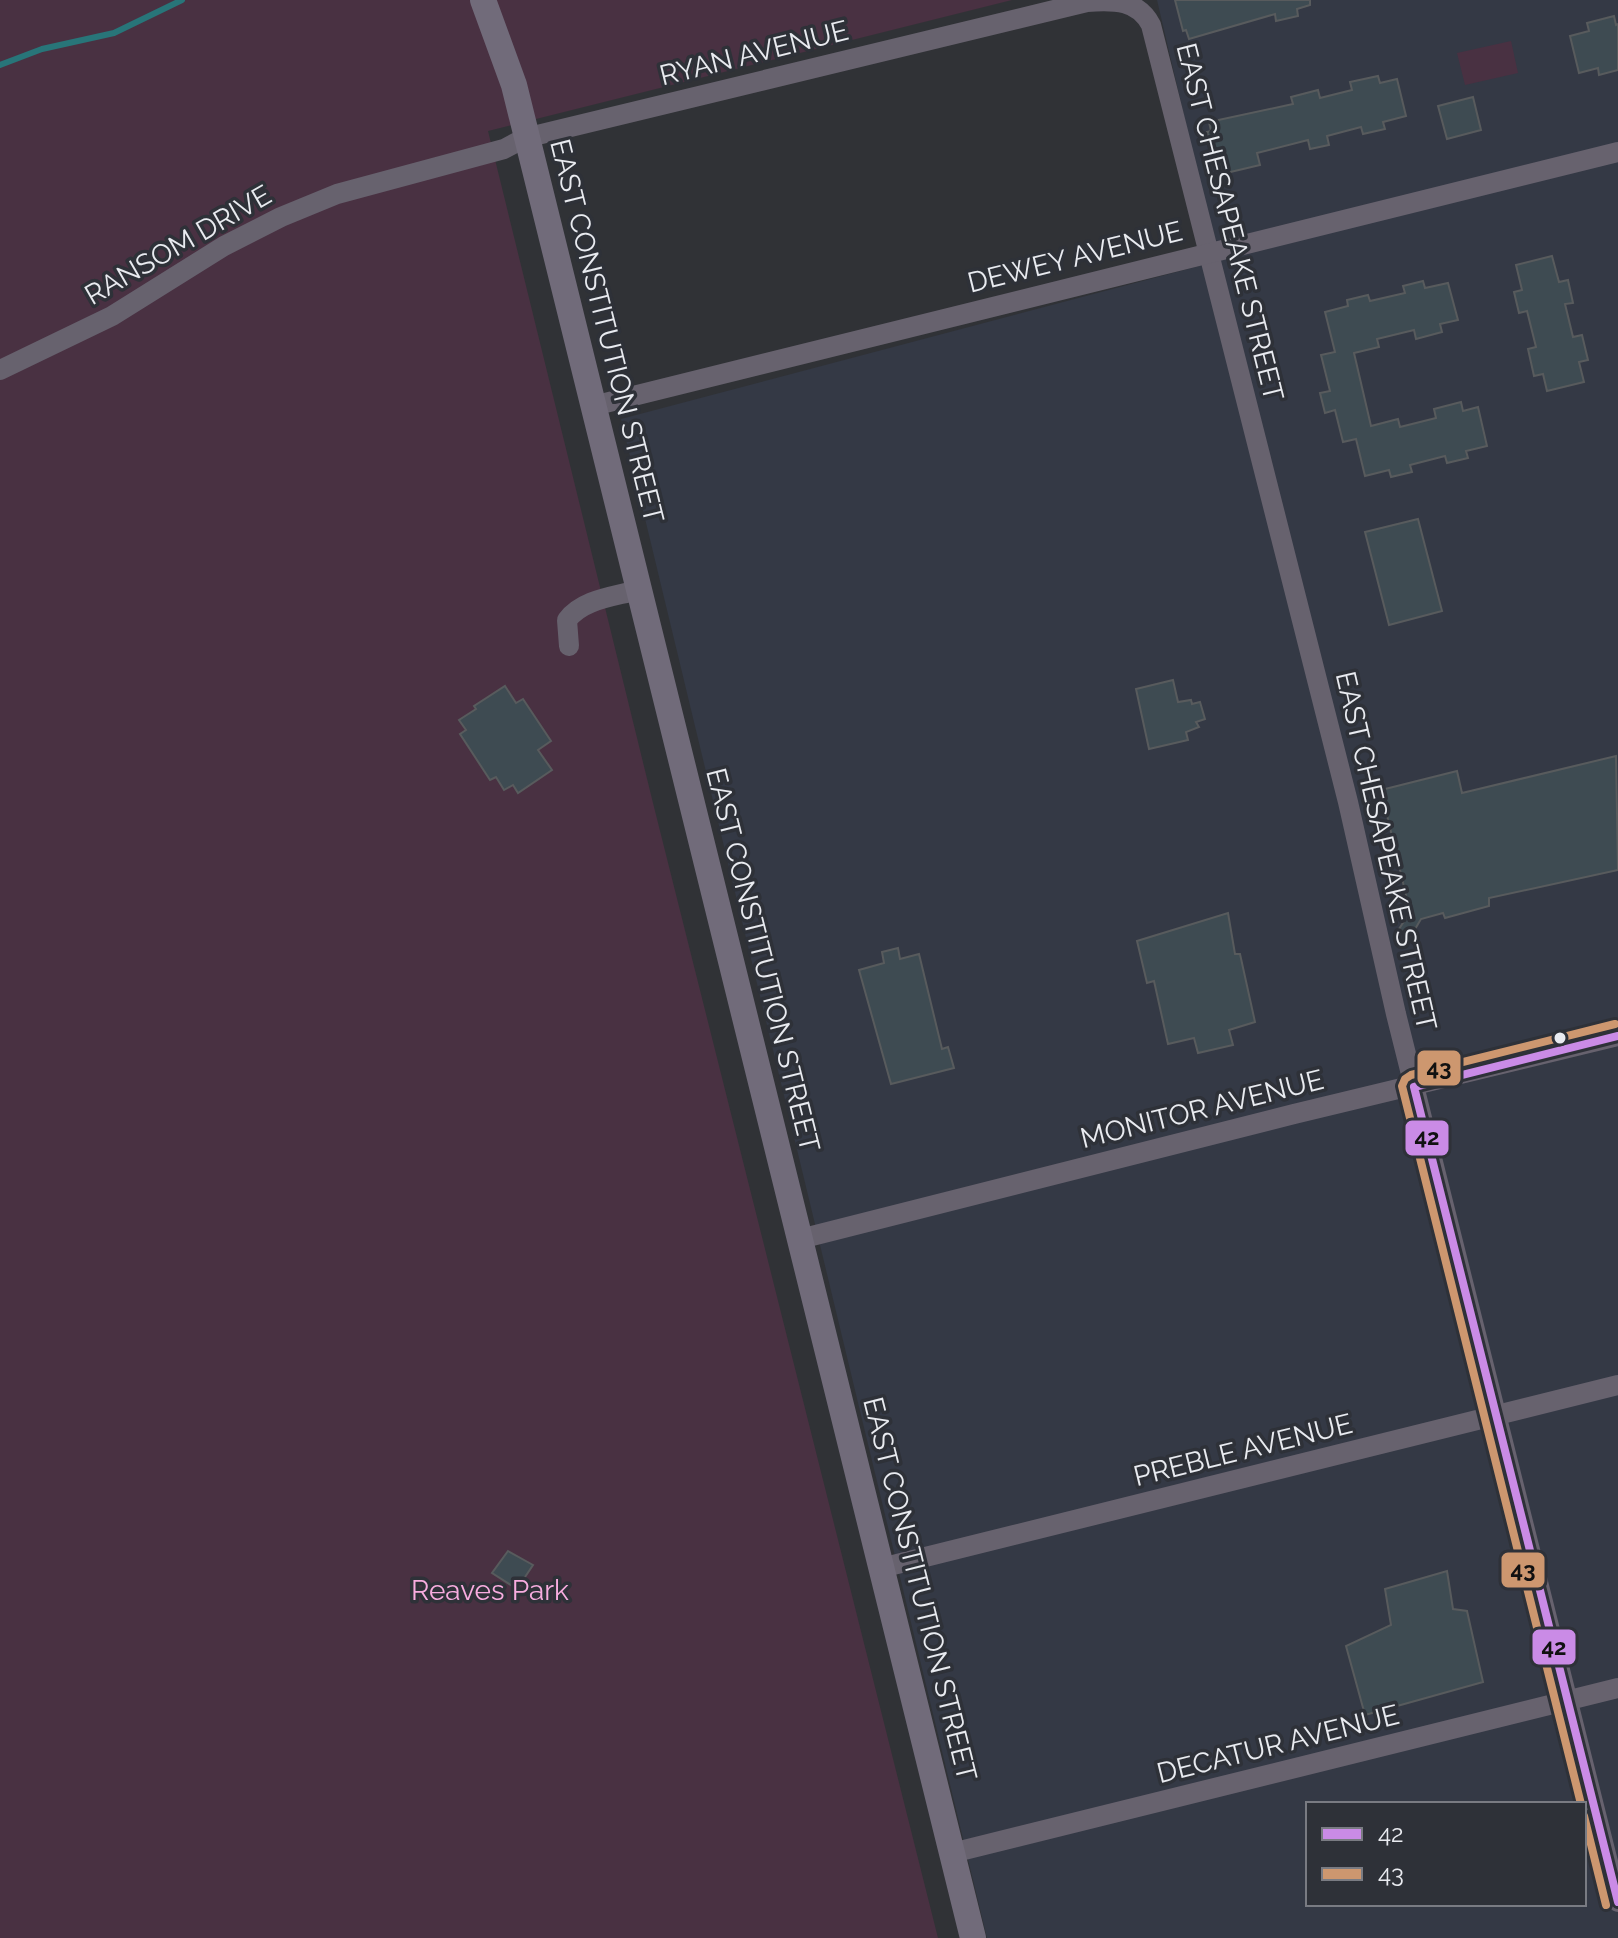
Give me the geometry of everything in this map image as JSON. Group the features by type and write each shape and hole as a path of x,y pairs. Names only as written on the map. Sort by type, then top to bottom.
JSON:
{"main road":[{"name":"EAST CONSTITUTION STREET","path":"483,0 514,85 973,1938"}],"street":[{"name":"RYAN AVENUE","path":"525,138 1087,2 1125,1 1136,5"},
{"name":"EAST CHESAPEAKE STREET","path":"1136,5 1145,12 1151,25 1209,253 1348,802 1414,1087 1618,1902"},
{"name":"RANSOM DRIVE","path":"0,370 112,316 224,246 281,217 337,194 504,149 525,138"},
{"name":"DEWEY AVENUE","path":"593,406 1618,152"},
{"path":"569,646 567,620 573,612 594,602 638,590"},
{"name":"MONITOR AVENUE","path":"800,1239 1618,1036"},
{"name":"PREBLE AVENUE","path":"881,1568 1618,1385"},
{"name":"DECATUR AVENUE","path":"952,1853 1618,1688"}],"shaded area":[{"path":"1157,0 1618,0 1618,1938 987,1938 621,419 1218,261"}],"green space":[{"name":"Reaves Park","path":"0,0 1012,0 488,131 938,1938 0,1938"},
{"path":"1511,41 1518,73 1465,85 1457,53"}],"building":[{"path":"1175,0 1310,0 1310,5 1297,9 1298,16 1276,21 1275,14 1189,39 1186,30 1183,31"},
{"path":"1614,16 1618,24 1618,70 1599,75 1598,68 1579,73 1570,36 1589,31 1587,23"},
{"path":"1378,76 1380,83 1397,79 1406,116 1383,122 1385,129 1363,134 1361,127 1327,136 1329,145 1310,149 1308,140 1257,153 1260,165 1222,174 1220,164 1216,165 1207,132 1211,131 1209,122 1293,104 1291,97 1318,90 1320,98 1352,90 1350,82"},
{"path":"1473,97 1481,130 1447,139 1438,106"},
{"path":"1552,256 1559,282 1568,280 1573,303 1565,304 1573,337 1582,335 1588,360 1579,362 1584,382 1547,391 1543,374 1534,376 1528,349 1536,347 1527,311 1519,313 1514,292 1522,290 1516,265"},
{"path":"1423,281 1425,288 1448,283 1458,320 1440,324 1442,332 1416,339 1414,330 1377,339 1379,347 1354,353 1371,426 1398,419 1400,427 1436,418 1434,409 1461,402 1463,411 1478,407 1487,446 1466,451 1468,458 1447,463 1445,456 1410,465 1412,472 1391,477 1389,470 1365,476 1356,439 1343,442 1335,410 1325,413 1320,393 1330,391 1321,355 1335,352 1325,312 1348,306 1347,300 1368,295 1370,301 1405,293 1403,286"},
{"path":"1418,519 1442,611 1389,625 1365,532"},
{"path":"1173,680 1178,702 1200,702 1205,719 1196,722 1199,727 1186,732 1188,740 1149,749 1136,689"},
{"path":"505,686 516,703 523,699 551,741 538,750 552,770 518,793 513,785 504,790 496,777 490,780 460,734 466,730 459,720"},
{"path":"1616,756 1618,870 1489,898 1489,906 1445,918 1443,913 1421,919 1411,936 1399,929 1410,912 1381,790 1457,771 1462,793"},
{"path":"1228,913 1235,954 1240,954 1255,1022 1229,1030 1233,1045 1198,1053 1194,1038 1168,1044 1154,981 1147,983 1137,941"},
{"path":"898,948 900,959 919,954 942,1049 948,1047 954,1068 891,1084 859,970 884,963 882,952"},
{"path":"508,1551 533,1565 517,1589 492,1573"},
{"path":"1447,1571 1453,1609 1467,1611 1483,1682 1365,1715 1346,1646 1391,1625 1385,1589"}],"waterway":[{"path":"0,65 42,49 114,33 182,0"}],"transit line":[{"name":"43","path":"1581,1802 1402,1086 1411,1075 1615,1024"},
{"name":"42","path":"1618,1036 1414,1087 1618,1902"},
{"name":"43","path":"1586,1824 1606,1905"}]}
